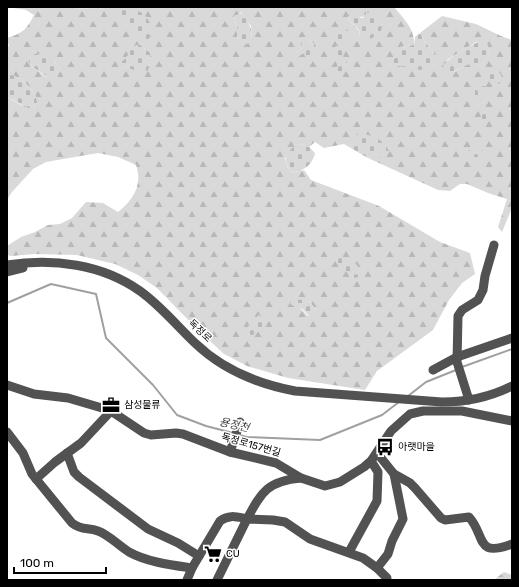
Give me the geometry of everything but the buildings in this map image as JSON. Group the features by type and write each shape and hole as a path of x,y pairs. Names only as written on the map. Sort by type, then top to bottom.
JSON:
{"street":[{"path":"494,245 485,276 483,290 478,300 459,313 457,359 469,400 510,388"},
{"name":"독정로","path":"7,265 25,263 70,264 89,267 109,274 131,285 155,303 201,348 215,359 237,373 261,383 283,388 430,402 469,400"},
{"name":"독정로","path":"7,272 50,263"},
{"path":"433,370 512,338"},
{"name":"독정로157번길","path":"7,385 34,394 68,398 112,411 144,433 183,434 230,452 276,463 301,478 320,486 332,485 352,476 374,457 391,431 410,414 416,412 470,412 512,421"},
{"path":"36,479 55,462 81,443 112,411"},
{"path":"230,452 240,422"},
{"path":"7,432 23,453 32,474 76,526 100,531 129,552 140,557 192,568"},
{"path":"67,454 72,467 79,476 148,529 178,543 199,556"},
{"path":"374,457 394,474 410,483 441,518 445,520 469,517 472,520 482,542 486,546 495,548 512,544"},
{"path":"349,552 377,501 378,472 374,457"},
{"path":"377,568 388,554 392,541 403,519 394,474"},
{"path":"217,580 257,500 268,488 282,481 301,478"},
{"path":"187,580 192,568 220,520 230,516 285,522 310,539 363,558 377,568 387,578"}],"green space":[{"path":"7,7 73,7 72,8 98,9 109,7 394,7 408,24 414,39 414,45 400,47 437,56 427,45 420,33 442,16 476,24 512,40 512,208 502,232 498,227 507,199 467,184 460,184 450,191 438,190 368,158 374,155 385,154 359,133 349,147 344,144 324,148 315,142 309,147 299,144 285,158 287,166 292,173 304,170 311,180 379,206 440,242 470,253 475,274 462,283 449,300 433,330 377,371 365,390 288,378 247,366 224,354 157,288 138,275 115,264 77,255 7,255 7,246 21,237 48,225 60,224 72,218 86,202 103,203 118,212 132,197 135,192 138,179 136,165 118,157 98,153 46,162 33,169 12,192 7,200 7,97 21,105 34,107 37,103 31,88 17,77 7,74 7,50 9,45 7,38 21,32 29,24 34,15 26,10","holes":["241,12 251,26 252,39 237,40 238,31 234,17","350,12 365,18 364,12 382,28 381,32 360,36 359,31 348,19","306,39 317,47 308,55 303,53 299,56 295,54 302,48 301,45","476,42 487,44 490,57 481,66 471,62 454,72 447,60","144,48 148,54 149,66 122,66 123,62 130,54","55,61 60,71 46,77 30,65","346,258 349,260 354,278 345,269","309,301 316,310 308,316 300,308"]},
{"path":"109,7 98,9 71,8"},
{"path":"349,8 358,9 361,18 365,18 364,12 377,17 383,23 381,32 372,38 365,40 360,36 359,30 348,19 350,12"},
{"path":"123,9 136,10 143,13 150,23 152,33 150,37 146,40 140,41 135,32 124,21 121,13"},
{"path":"237,11 247,19 252,35 252,39 247,44 242,46 237,40 238,31 234,17"},
{"path":"346,29 351,34 346,40 341,41 337,38 338,32"},
{"path":"420,33 427,45 437,56 435,64 421,70 393,65 394,50 400,47 414,45 415,37"},
{"path":"306,39 315,44 317,48 314,58 310,58 303,53 299,56 298,60 294,59 295,54 302,48 300,40"},
{"path":"484,40 487,44 490,57 485,65 481,66 471,63 449,74 445,71 443,65 456,54"},
{"path":"140,45 150,53 149,66 146,72 140,72 122,66 121,63 128,55 132,47"},
{"path":"336,46 345,50 343,56 347,62 345,68 340,72 337,70 336,60 331,56 332,51"},
{"path":"34,54 50,57 56,62 60,71 57,78 50,79 30,65 29,61"},
{"path":"495,71 500,73 502,78 500,83 495,85 490,83 488,78 490,73"},
{"path":"7,74 17,77 31,88 37,103 34,107 28,108 7,97"},
{"path":"480,86 485,86 488,93 482,98 475,97 475,90"},
{"path":"484,110 488,110 490,111 490,119 484,120 481,117 481,113"},
{"path":"358,133 380,140 389,151 385,154 374,155 368,158 349,147"},
{"path":"299,144 309,147 315,153 312,161 307,167 292,173 287,164 286,157 290,150"},
{"path":"477,145 481,147 484,154 483,156 472,156 469,151 471,146"},
{"path":"341,256 358,266 361,271 358,277 354,278 336,262"},
{"path":"294,299 309,301 317,313 312,317 302,309 293,306 290,303"},
{"path":"259,315 264,319 265,325 257,333 251,335 246,332 250,322"},
{"path":"504,572 512,575 512,580 494,580"}],"waterway":[{"name":"용정천","path":"7,303 51,284 96,294 106,338 153,385 177,415 206,426 233,433"},
{"name":"용정천","path":"462,367 512,349"},
{"name":"용정천","path":"408,396 426,382 456,370"},
{"name":"용정천","path":"239,435 247,437 320,440 382,415 399,402"}],"place":[{"name":"삼성물류","path":"111,405"},
{"name":"아랫마을","path":"385,447"},
{"name":"CU","path":"213,554"}]}
